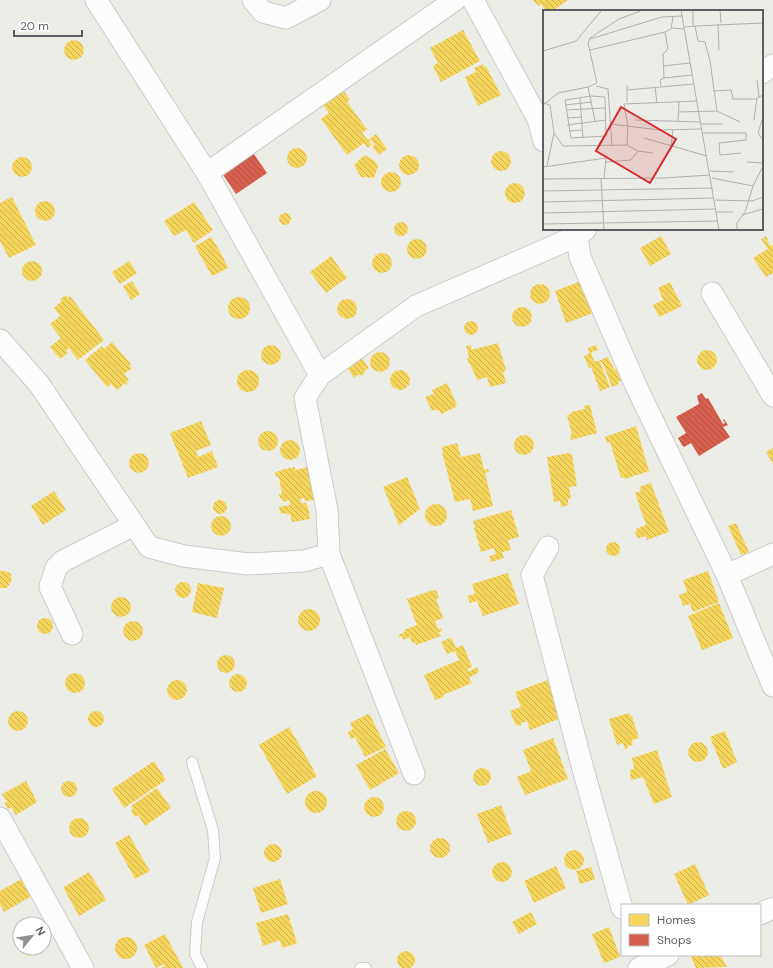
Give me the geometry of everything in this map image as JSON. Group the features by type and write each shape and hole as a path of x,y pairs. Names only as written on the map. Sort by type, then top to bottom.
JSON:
{"street":[{"path":"96,0 207,172 320,376"},
{"path":"253,0 263,12 286,18 320,0"},
{"path":"207,172 455,0"},
{"path":"473,0 538,119 543,137"},
{"path":"763,73 773,65"},
{"path":"414,774 329,554 327,510 305,398 320,376 416,306 579,231 580,257 637,388 726,575 773,686"},
{"path":"712,293 773,396"},
{"path":"0,340 39,384 149,547 184,556 248,564 304,561 329,554"},
{"path":"72,634 50,587 56,568 63,561 134,525"},
{"path":"548,547 532,575 583,769 621,904"},
{"path":"726,575 773,554"},
{"path":"0,818 83,968"},
{"path":"761,914 773,908"},
{"path":"635,956 639,968 666,956"}],"lane":[{"path":"192,762 213,830 214,858 197,922 195,954 202,968"},
{"path":"360,968 366,968"}],"building: Homes":[{"path":"533,0 568,0 554,10 545,10 541,4 539,6"},
{"path":"463,30 480,61 441,82 433,66 438,63 430,48"},
{"path":"74,40 81,43 84,50 81,57 74,60 67,57 64,50 67,43"},
{"path":"483,64 484,67 486,66 501,95 478,106 465,77 476,72 474,68"},
{"path":"341,87 350,100 347,102 367,129 362,133 368,140 376,134 387,149 379,155 373,148 374,144 371,140 369,141 372,145 368,148 364,143 347,155 321,119 329,113 321,102"},
{"path":"297,148 304,151 307,158 304,165 297,168 290,165 287,158 290,151"},
{"path":"501,151 508,154 511,161 508,168 501,171 494,168 491,161 494,154"},
{"path":"364,155 374,160 378,166 374,178 361,177 354,165"},
{"path":"409,155 416,158 419,165 416,172 409,175 402,172 399,165 402,158"},
{"path":"22,157 29,160 32,167 29,174 22,177 15,174 12,167 15,160"},
{"path":"391,172 398,175 401,182 398,189 391,192 384,189 381,182 384,175"},
{"path":"511,183 519,183 525,189 525,197 519,203 511,203 505,197 505,189"},
{"path":"12,197 36,245 9,258 0,241 0,203"},
{"path":"45,201 52,204 55,211 52,218 45,221 38,218 35,211 38,204"},
{"path":"194,202 213,230 194,243 186,230 174,236 164,221"},
{"path":"283,213 287,213 291,219 287,225 283,225 279,221 279,217"},
{"path":"398,222 404,222 408,226 408,232 404,236 398,236 394,232 394,226"},
{"path":"661,236 671,254 650,266 640,248"},
{"path":"766,236 770,246 773,245 773,273 766,277 753,258 768,249 761,239"},
{"path":"211,237 228,268 212,276 195,246"},
{"path":"417,239 424,242 427,249 424,256 417,259 410,256 407,249 410,242"},
{"path":"382,253 389,256 392,263 389,270 382,273 375,270 372,263 375,256"},
{"path":"331,256 347,278 326,293 310,272"},
{"path":"32,261 39,264 42,271 39,278 32,281 25,278 22,271 25,264"},
{"path":"129,261 137,273 120,284 112,272"},
{"path":"132,281 140,294 131,300 123,286"},
{"path":"581,281 593,313 566,323 555,291"},
{"path":"670,282 682,306 659,317 653,305 663,300 658,288"},
{"path":"540,284 547,287 550,294 547,301 540,304 533,301 530,294 533,287"},
{"path":"66,295 68,298 70,296 104,340 78,360 69,348 66,350 68,353 60,359 50,347 61,338 50,324 60,316 54,308 62,301 60,299"},
{"path":"239,297 247,300 250,308 247,316 239,319 231,316 228,308 231,300"},
{"path":"347,299 354,302 357,309 354,316 347,319 340,316 337,309 340,302"},
{"path":"522,307 529,310 532,317 529,324 522,327 515,324 512,317 515,310"},
{"path":"468,321 474,321 478,325 478,331 474,335 468,335 464,331 464,325"},
{"path":"112,342 131,364 129,366 132,368 124,374 129,380 126,382 128,384 126,385 125,383 117,390 111,384 107,387 85,360 102,346 104,349"},
{"path":"498,343 506,370 503,372 506,383 490,387 487,377 477,380 467,358 469,357 466,346 471,345 471,350"},
{"path":"271,345 278,348 281,355 278,362 271,365 264,362 261,355 264,348"},
{"path":"596,345 598,350 591,352 594,361 596,362 608,357 615,370 616,369 621,381 618,382 619,384 612,387 602,362 600,362 610,387 600,391 591,367 589,368 584,356 589,354 588,348"},
{"path":"707,350 714,353 717,360 714,367 707,370 700,367 697,360 700,353"},
{"path":"380,352 387,355 390,362 387,369 380,372 373,369 370,362 373,355"},
{"path":"361,357 369,368 364,371 365,373 360,376 359,374 354,378 347,367"},
{"path":"248,370 256,373 259,381 256,389 248,392 240,389 237,381 240,373"},
{"path":"400,370 407,373 410,380 407,387 400,390 393,387 390,380 393,373"},
{"path":"447,383 457,405 455,406 456,407 441,414 439,410 436,411 435,409 432,411 425,397 434,394 432,390"},
{"path":"590,405 597,433 571,440 570,435 572,434 567,415 571,414 571,412 585,409 584,406"},
{"path":"201,421 211,445 196,451 198,457 212,451 218,467 188,478 170,433"},
{"path":"636,426 649,471 625,479 624,477 621,478 610,442 607,443 605,437"},
{"path":"268,431 275,434 278,441 275,448 268,451 261,448 258,441 261,434"},
{"path":"524,435 531,438 534,445 531,452 524,455 517,452 514,445 517,438"},
{"path":"290,440 297,443 300,450 297,457 290,460 283,457 280,450 283,443"},
{"path":"457,443 461,457 480,453 484,470 488,469 489,472 485,473 493,506 473,511 470,499 455,502 442,447"},
{"path":"773,448 773,464 766,452"},
{"path":"139,453 146,456 149,463 146,470 139,473 132,470 129,463 132,456"},
{"path":"569,453 572,454 577,486 569,487 571,498 568,499 568,505 561,507 560,501 554,502 547,457"},
{"path":"295,467 295,470 309,467 314,500 305,501 304,498 300,499 301,503 306,503 308,506 310,519 292,522 290,514 281,514 279,507 290,505 289,500 283,502 282,498 280,498 279,494 282,494 279,478 278,476 276,477 275,472"},
{"path":"407,477 420,509 399,525 383,487"},
{"path":"651,483 669,532 647,540 646,536 639,538 637,537 635,532 637,531 636,529 646,525 635,493 641,491 639,487"},
{"path":"54,491 66,510 43,525 31,506"},
{"path":"217,500 223,500 227,504 227,510 223,514 217,514 213,510 213,504"},
{"path":"436,504 444,507 447,515 444,523 436,526 428,523 425,515 428,507"},
{"path":"511,510 519,537 508,540 511,550 502,552 504,558 491,562 489,556 496,554 494,548 481,552 473,521"},
{"path":"221,516 228,519 231,526 228,533 221,536 214,533 211,526 214,519"},
{"path":"736,523 749,552 741,555 728,526"},
{"path":"610,542 616,542 620,546 620,552 616,556 610,556 606,552 606,546"},
{"path":"0,571 6,571 11,574 12,580 7,588 0,588"},
{"path":"708,571 719,602 693,612 690,604 683,606 679,595 687,592 683,580"},
{"path":"508,573 519,604 483,616 477,601 470,603 467,596 475,594 472,584"},
{"path":"183,582 190,587 191,590 186,597 183,598 176,593 175,590 180,583"},
{"path":"198,583 224,588 217,618 192,612"},
{"path":"436,590 439,598 436,599 443,618 435,621 438,629 441,628 442,631 439,632 441,636 416,645 415,642 412,643 410,637 403,640 402,636 399,637 398,635 405,632 404,630 417,625 407,599"},
{"path":"121,597 128,600 131,607 128,614 121,617 114,614 111,607 114,600"},
{"path":"719,603 733,638 702,650 688,616"},
{"path":"305,609 313,609 320,616 320,624 313,631 305,631 298,624 298,616"},
{"path":"42,618 48,618 53,623 51,632 48,634 42,634 37,629 37,623"},
{"path":"133,621 140,624 143,631 140,638 133,641 126,638 123,631 126,624"},
{"path":"450,638 452,639 456,648 463,645 472,667 468,669 468,672 477,667 479,672 469,678 472,683 443,695 444,697 435,700 424,675 459,660 455,651 447,654 441,642"},
{"path":"226,655 232,658 235,664 232,670 226,673 220,670 217,664 220,658"},
{"path":"75,673 82,676 85,683 82,690 75,693 68,690 65,683 68,676"},
{"path":"238,674 244,677 247,683 244,689 238,692 232,689 229,683 232,677"},
{"path":"177,680 184,683 187,690 184,697 177,700 170,697 167,690 170,683"},
{"path":"548,680 561,718 530,730 527,721 517,726 510,711 521,707 515,692"},
{"path":"18,711 25,714 28,721 25,728 18,731 11,728 8,721 11,714"},
{"path":"93,711 99,711 104,716 102,725 99,727 93,727 88,722 88,716"},
{"path":"629,713 630,716 632,716 639,738 632,740 633,745 627,746 628,748 625,749 623,743 617,745 609,719"},
{"path":"368,714 370,715 386,747 365,757 355,737 351,739 348,732 353,729 350,723"},
{"path":"289,727 317,776 287,794 259,745"},
{"path":"725,731 737,762 723,769 710,737"},
{"path":"553,738 568,779 525,795 517,777 531,771 523,750"},
{"path":"698,742 705,745 708,752 705,759 698,762 691,759 688,752 691,745"},
{"path":"385,749 399,773 370,790 356,765"},
{"path":"657,750 672,797 654,804 643,777 631,780 630,770 634,769 632,758"},
{"path":"154,761 166,780 124,808 112,789"},
{"path":"478,768 486,768 491,773 489,784 486,786 478,786 473,781 473,773"},
{"path":"26,781 37,802 16,815 11,807 8,809 4,803 7,802 2,794"},
{"path":"66,781 72,781 77,786 75,795 72,797 66,797 61,792 61,786"},
{"path":"157,788 171,808 145,826 138,815 135,817 131,811 133,809 131,806"},
{"path":"316,791 324,794 327,802 324,810 316,813 308,810 305,802 308,794"},
{"path":"370,797 378,797 384,803 384,811 378,817 370,817 364,811 364,803"},
{"path":"501,805 512,834 488,843 477,814"},
{"path":"402,811 410,811 416,817 416,825 410,831 402,831 396,825 396,817"},
{"path":"79,818 86,821 89,828 86,835 79,838 72,835 69,828 72,821"},
{"path":"129,835 150,871 135,879 115,843"},
{"path":"440,838 447,841 450,848 447,855 440,858 433,855 430,848 433,841"},
{"path":"273,844 279,847 282,853 279,859 273,862 267,859 264,853 267,847"},
{"path":"574,850 581,853 584,860 581,867 574,870 567,867 564,860 567,853"},
{"path":"502,862 509,865 512,872 509,879 502,882 495,879 492,872 495,865"},
{"path":"695,864 709,895 688,904 674,874"},
{"path":"556,866 566,888 534,903 524,881"},
{"path":"591,867 595,879 580,884 576,871"},
{"path":"89,872 106,900 79,916 64,887"},
{"path":"23,878 32,896 4,912 0,904 0,891"},
{"path":"280,879 288,904 261,913 253,888"},
{"path":"531,912 537,924 519,934 512,922"},
{"path":"288,914 297,943 282,948 280,940 263,946 256,923"},
{"path":"609,927 620,957 604,963 592,934"},
{"path":"165,934 183,968 161,968 165,966 164,964 156,968 144,945"},
{"path":"126,937 134,940 137,948 134,956 126,959 118,956 115,948 118,940"},
{"path":"406,951 412,954 415,960 412,966 406,969 400,966 397,960 400,954"},
{"path":"721,956 727,967 696,968 691,957"}],"building: Shops":[{"path":"251,150 267,173 236,194 220,170"},
{"path":"702,393 706,399 708,398 723,424 725,423 723,420 724,419 728,425 723,427 730,437 699,456 691,443 684,447 682,445 678,438 686,433 676,417 699,404 697,396"}]}
